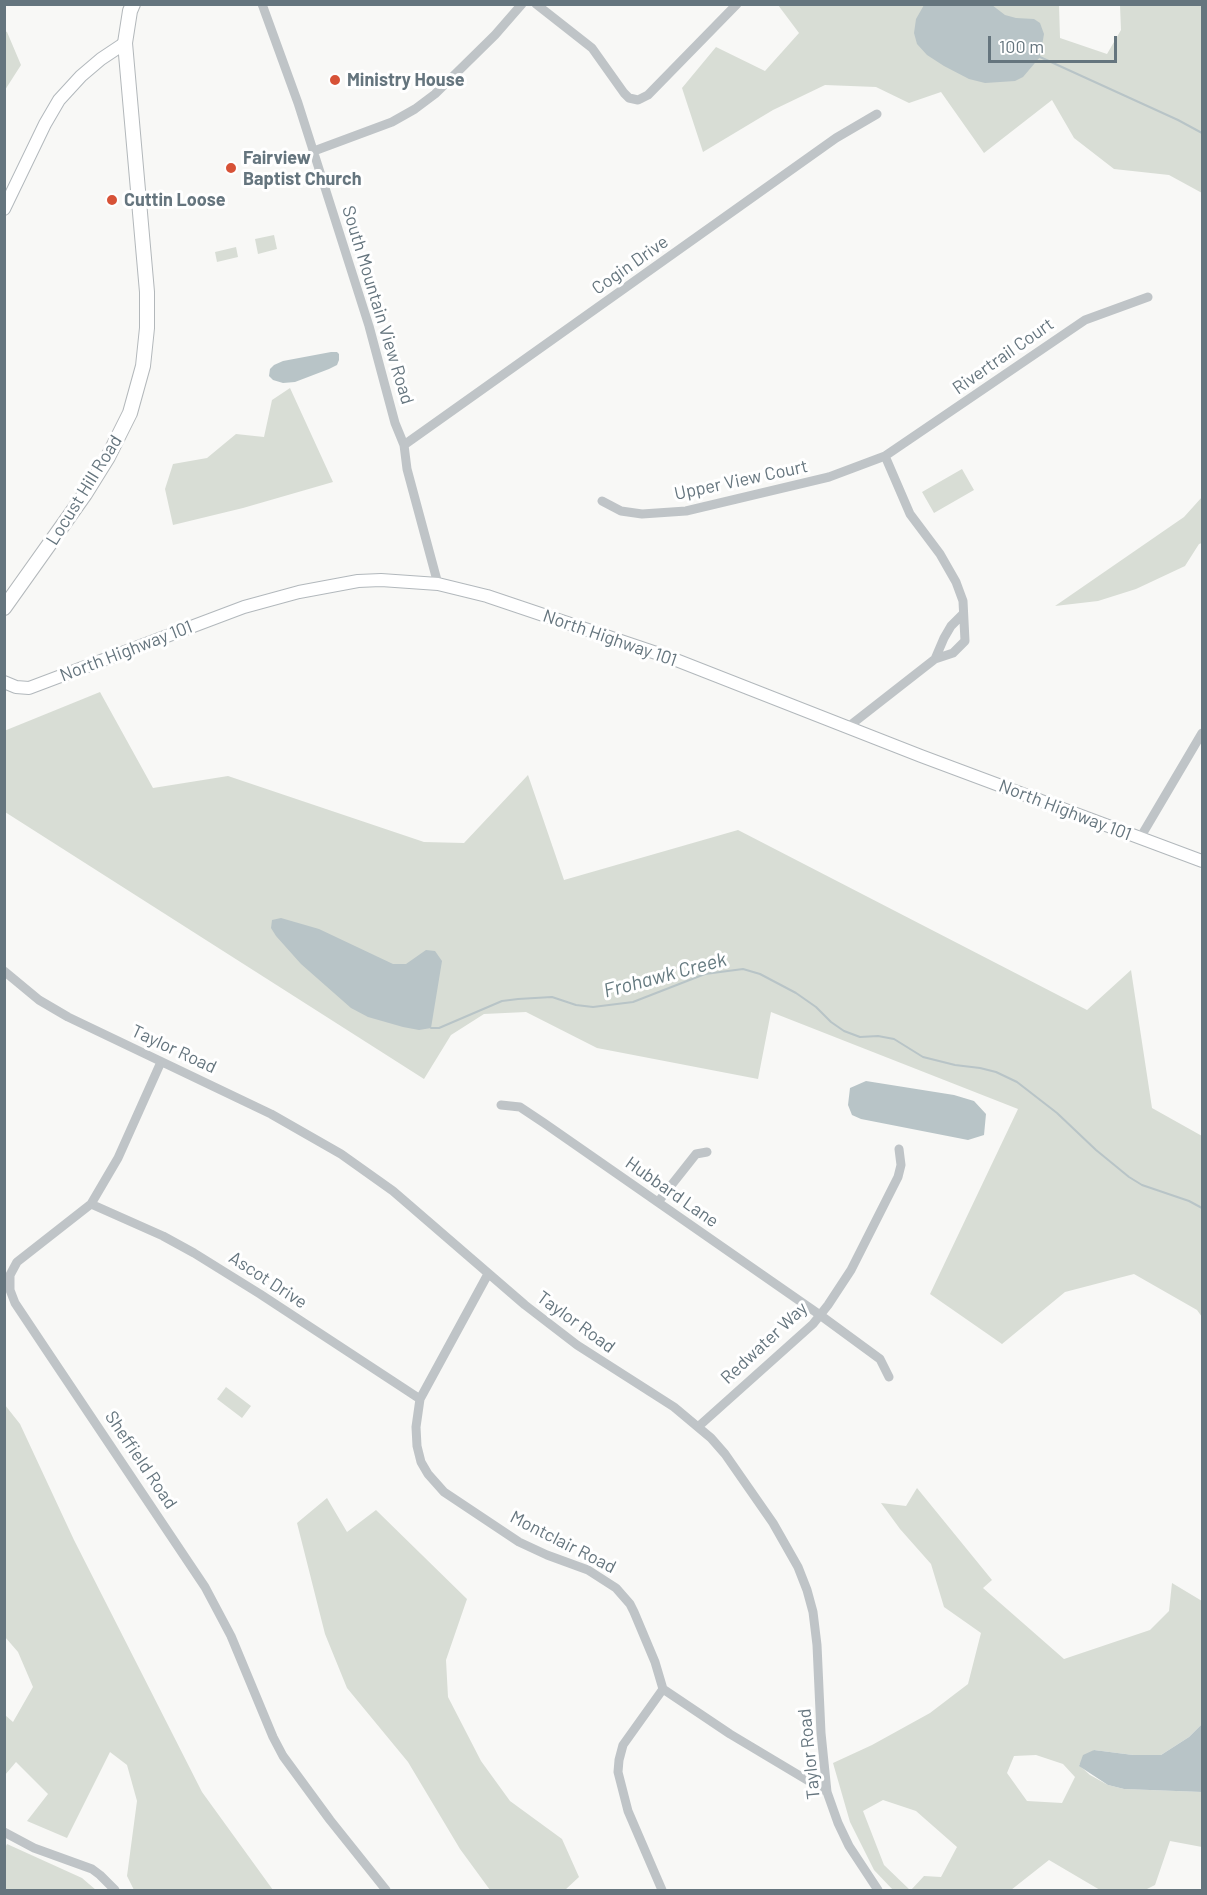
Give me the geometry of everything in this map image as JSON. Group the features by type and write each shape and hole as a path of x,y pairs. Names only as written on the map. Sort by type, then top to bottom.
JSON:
{"main road":[{"name":"Locust Hill Road","path":"4,608 85,494 108,457 130,413 143,366 147,328 147,292 125,43 128,7"},
{"path":"4,209 59,100 101,58 125,43"},
{"name":"North Highway 101","path":"4,682 16,687 29,688 244,607 299,592 358,581 381,580 438,584 487,596 671,658 1203,861"}],"street":[{"name":"South Mountain View Road","path":"262,4 295,93 369,326 395,423 404,445 407,469 438,584"},
{"path":"314,151 392,122 415,109 435,94 495,35 522,4"},
{"path":"536,4 592,48 624,93 629,98 638,100 648,95 738,4"},
{"name":"Cogin Drive","path":"404,445 829,144 878,114"},
{"name":"Rivertrail Court","path":"885,456 1085,320 1148,297"},
{"path":"848,727 935,659 953,653 965,641 963,602 956,582 940,554 910,514 885,456"},
{"name":"Upper View Court","path":"602,501 621,511 642,514 686,511 829,477 885,456"},
{"path":"935,659 951,626 963,614"},
{"path":"1140,838 1203,733"},
{"name":"Taylor Road","path":"4,971 24,989 55,1010 271,1114 341,1154 393,1191 488,1274 577,1345 674,1407 699,1426 725,1454 774,1523 798,1567 807,1590 813,1612 817,1645 821,1733 827,1792 849,1846 878,1890"},
{"name":"Sheffield Road","path":"161,1062 117,1158 91,1204 16,1262 10,1275 9,1286 12,1296 205,1587 231,1636 283,1756 386,1890"},
{"name":"Hubbard Lane","path":"501,1105 520,1107 820,1315 880,1359 889,1377"},
{"name":"Redwater Way","path":"699,1426 805,1330 835,1296 851,1270 898,1177 901,1165 899,1149"},
{"path":"658,1202 696,1154 707,1152"},
{"name":"Ascot Drive","path":"91,1204 194,1252 420,1399"},
{"name":"Montclair Road","path":"488,1274 420,1399 416,1427 421,1462 434,1483 477,1515 519,1542 588,1570 616,1588 634,1612 655,1662 663,1689"},
{"path":"662,1890 628,1811 618,1772 623,1745 663,1689 730,1734 827,1792"},
{"path":"5,1832 34,1848 92,1869 115,1890"}],"shaded area":[{"path":"778,5 1059,5 1060,38 1107,54 1121,30 1120,5 1202,5 1202,193 1169,175 1114,169 1074,138 1052,100 984,153 941,92 909,103 876,87 825,85 773,110 703,152 682,88 716,47 765,71 799,33"},
{"path":"924,5 992,5 1005,15 1034,19 1040,23 1044,34 1040,57 1023,77 1015,81 985,83 969,79 927,55 917,44 914,33 916,19"},
{"path":"5,31 21,65 5,90"},
{"path":"274,235 277,249 258,254 255,239"},
{"path":"236,247 238,257 217,262 215,252"},
{"path":"331,352 339,354 339,360 337,365 329,369 295,382 283,383 269,376 270,369 283,361"},
{"path":"290,388 333,482 173,525 165,489 173,464 207,458 236,434 264,437 272,400"},
{"path":"962,469 974,490 934,513 922,492"},
{"path":"1202,497 1202,543 1199,544 1185,566 1136,589 1098,601 1055,606 1184,517"},
{"path":"100,692 153,788 228,776 424,842 464,843 528,775 564,880 738,830 1087,1010 1131,970 1152,1108 1202,1136 1202,1317 1197,1310 1134,1274 1065,1292 1002,1344 930,1294 1018,1109 771,1012 758,1079 597,1048 526,1012 484,1014 451,1035 424,1079 5,812 4,731"},
{"path":"281,918 319,929 393,964 406,964 426,950 435,951 442,961 431,1028 419,1030 403,1027 368,1017 351,1008 301,964 276,936 271,928 272,920"},
{"path":"866,1081 954,1095 974,1101 986,1114 984,1135 968,1140 861,1119 852,1115 848,1105 850,1088"},
{"path":"226,1387 251,1406 242,1418 217,1399"},
{"path":"5,1405 20,1424 74,1540 202,1792 273,1890 134,1890 127,1876 137,1801 127,1765 110,1752 67,1838 27,1821 48,1794 16,1762 5,1775 5,1715 13,1722 33,1687 18,1652 5,1637"},
{"path":"917,1488 992,1580 983,1588 1064,1659 1150,1630 1169,1611 1172,1583 1202,1601 1202,1724 1189,1737 1161,1755 1133,1755 1094,1750 1079,1765 1090,1775 1108,1785 1124,1789 1202,1792 1202,1847 1170,1841 1155,1885 1145,1890 1100,1890 1049,1860 1011,1890 911,1890 924,1876 941,1877 957,1847 916,1811 883,1800 863,1811 884,1865 910,1890 893,1890 874,1870 850,1822 833,1763 872,1745 930,1713 968,1684 981,1633 944,1607 931,1564 881,1503 906,1506","holes":["1036,1755 1063,1764 1075,1777 1062,1803 1027,1801 1007,1773 1014,1756"]},
{"path":"327,1498 347,1532 376,1510 467,1599 446,1660 448,1697 481,1761 510,1801 562,1839 579,1877 565,1890 490,1890 460,1849 408,1762 347,1688 325,1634 297,1523"},
{"path":"1202,1724 1202,1792 1124,1789 1108,1785 1079,1766 1083,1755 1094,1750 1133,1755 1161,1755 1189,1737"},
{"path":"7,1844 82,1878 96,1890 5,1890 5,1848"}],"waterway":[{"path":"1040,57 1202,133"},
{"name":"Frohawk Creek","path":"431,1028 439,1028 502,1001 552,997 576,1005 593,1007 633,1002 705,974 743,969 760,974 796,993 844,1031 860,1037 878,1036 894,1039 923,1057 996,1072 1017,1082 1057,1113 1129,1177 1142,1185 1189,1201 1202,1208"}],"place":[{"name":"Ministry House","path":"335,80"},
{"name":"Fairview Baptist Church","path":"231,168"},
{"name":"Cuttin Loose","path":"112,200"}]}
